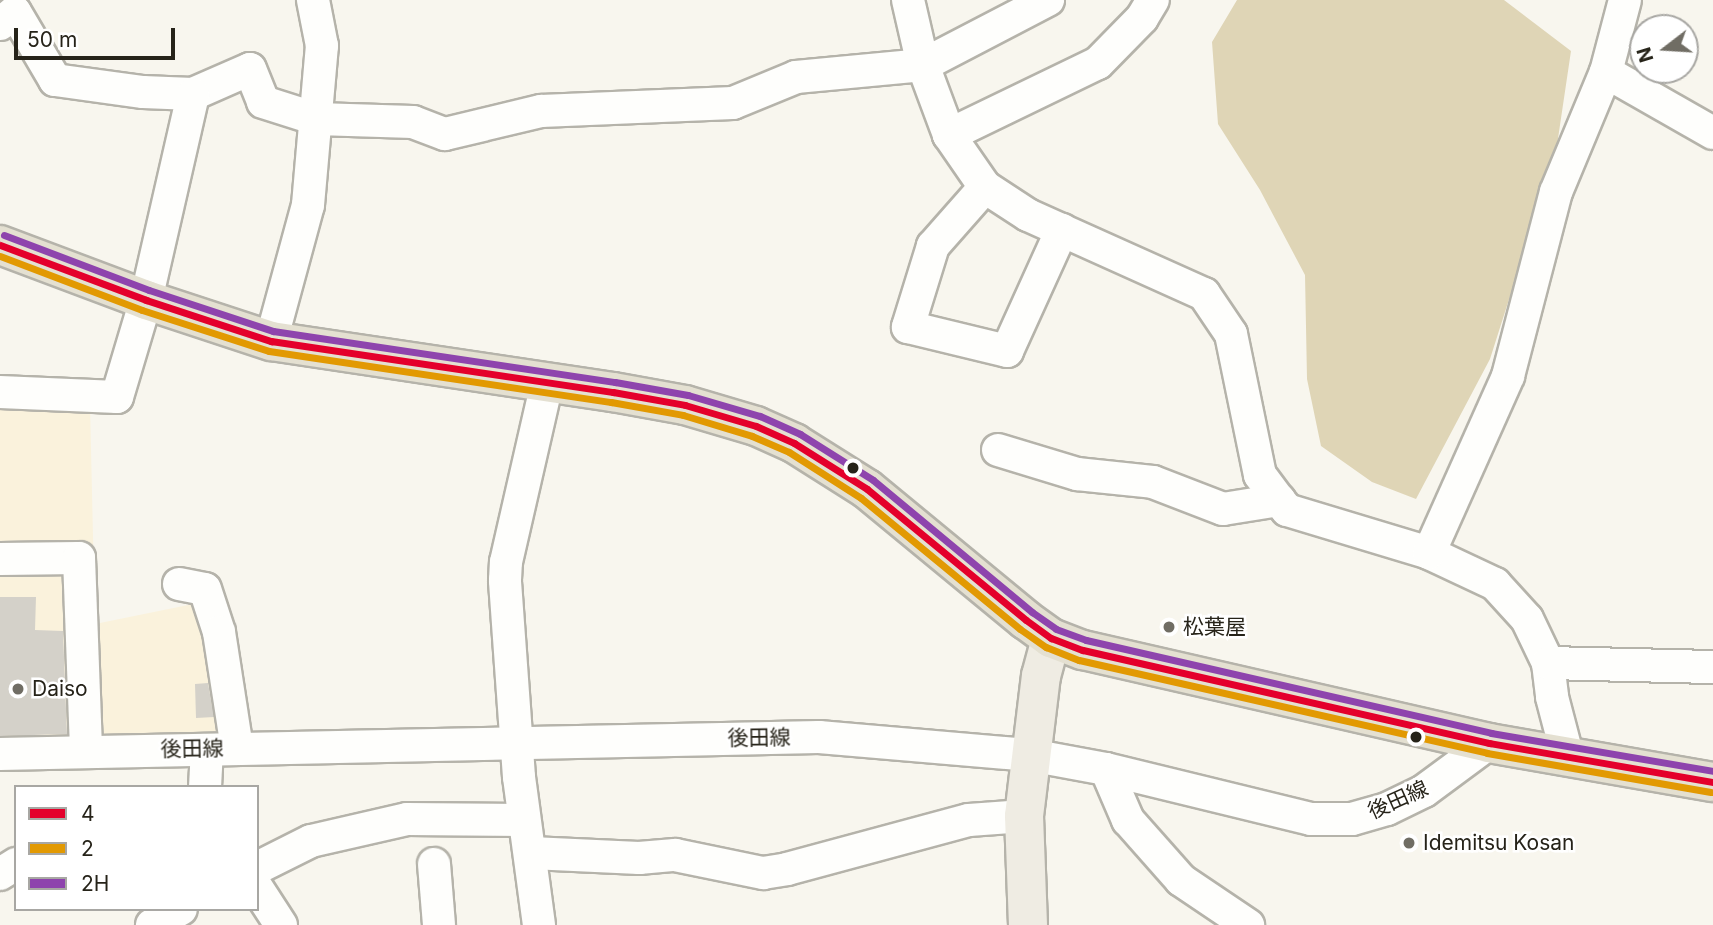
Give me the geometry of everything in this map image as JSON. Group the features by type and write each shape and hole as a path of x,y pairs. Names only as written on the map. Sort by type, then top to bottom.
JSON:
{"highway":[{"path":"2,242 146,300 271,341 685,405 756,426 794,443 903,516 1051,638 1083,650 1489,743 1713,782"}],"main road":[{"path":"1028,925 1024,816 1041,676 1051,638"}],"street":[{"path":"271,341 308,205 322,46 313,0"},
{"path":"908,0 923,65 948,135 985,187 1028,215 1204,294 1231,334 1260,475 1279,500 1287,510 1429,552 1495,584 1527,620 1548,663 1568,758"},
{"path":"0,24 15,12 55,80 143,92 193,94 250,69 263,102 317,119 412,122 445,134 541,111 733,103 796,77 923,65 1048,0"},
{"path":"948,135 1098,63 1142,18 1153,0"},
{"path":"1429,552 1508,376 1556,191 1606,72 1625,0"},
{"path":"1606,72 1713,133"},
{"path":"0,392 117,397 146,300 193,94"},
{"path":"985,187 933,246 908,327 1007,351 1062,230"},
{"path":"539,925 516,743 506,562 547,383"},
{"path":"998,450 1077,474 1153,482 1223,509 1279,500"},
{"path":"0,559 79,558 86,750"},
{"path":"178,584 205,589 219,632 222,749 206,785"},
{"path":"1548,663 1713,667"},
{"name":"後田線","path":"0,754 86,750 820,737 1030,755 1106,769 1311,819 1352,819 1387,809 1424,791 1489,743"},
{"path":"1106,769 1128,820 1181,880 1248,925"},
{"path":"531,853 639,858 676,855 763,873 787,869 969,820 1024,816"},
{"path":"259,867 311,841 407,819 524,820"},
{"path":"434,864 439,925"},
{"path":"259,891 281,925"},
{"path":"152,925 176,911"}],"shaded area":[{"path":"1237,0 1504,0 1571,51 1556,152 1490,359 1416,499 1372,482 1321,446 1307,379 1305,275 1260,190 1218,124 1212,42"},
{"path":"0,401 90,405 95,624 198,603 215,683 217,743 0,745"}],"building":[{"path":"0,597 36,597 35,630 63,631 67,734 0,736"},
{"path":"208,683 214,717 196,718 195,684"}],"transit line":[{"name":"2H","path":"4,235 149,290 273,331 615,382 688,395 760,416 800,434 873,480 1032,612 1056,629 1086,640 1491,733 1713,771"},
{"name":"4","path":"0,245 146,300 271,341 613,392 685,405 756,426 794,443 867,489 1026,620 1051,638 1083,650 1489,743 1713,782"},
{"name":"2","path":"0,256 142,310 269,351 611,402 683,415 752,436 789,452 861,498 1020,629 1046,647 1079,660 1487,753 1711,792"}],"place":[{"name":"松葉屋","path":"1169,627"},
{"name":"Daiso","path":"18,689"},
{"name":"Idemitsu Kosan","path":"1409,843"}]}
